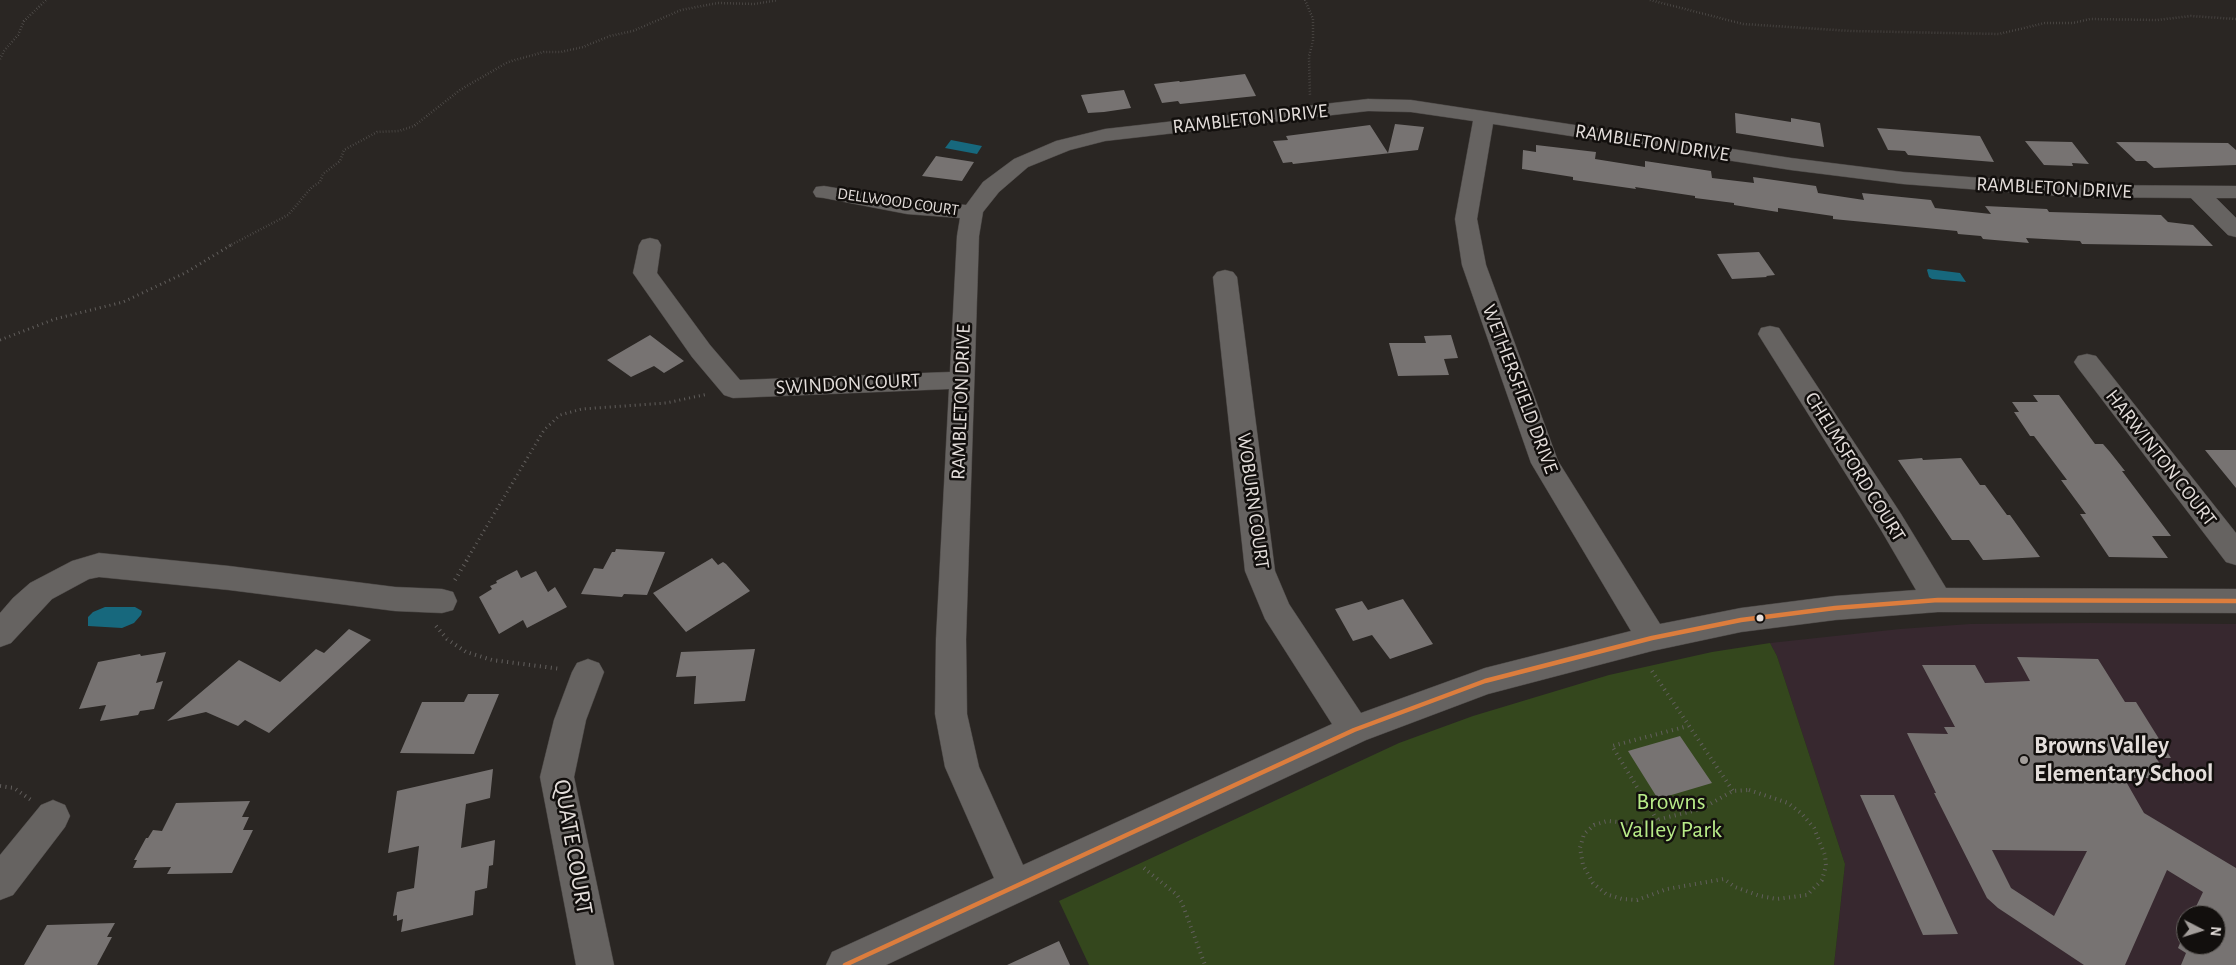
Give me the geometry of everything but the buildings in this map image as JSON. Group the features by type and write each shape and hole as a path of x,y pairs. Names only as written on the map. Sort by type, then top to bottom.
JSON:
{"street":[{"name":"RAMBLETON DRIVE","path":"1016,886 962,767 952,714 951,639 968,236 972,212 991,187 1021,163 1063,144 1105,135 1390,105 1484,117 1791,164 1903,178 2074,191 2236,192"},
{"name":"WETHERSFIELD DRIVE","path":"1484,117 1466,219 1474,265 1545,463 1652,638"},
{"name":"DELLWOOD COURT","path":"824,192 908,207 972,212"},
{"path":"2198,193 2236,230"},
{"path":"650,245 645,273 701,351 733,389"},
{"name":"WOBURN COURT","path":"1225,278 1260,571 1276,610 1354,730"},
{"name":"CHELMSFORD COURT","path":"1770,334 1891,522 1938,600"},
{"name":"HARWINTON COURT","path":"2087,362 2236,554"},
{"name":"SWINDON COURT","path":"733,389 962,380"},
{"path":"0,634 41,591 82,569 99,566 229,578 395,599 442,601"},
{"path":"845,965 1354,730 1485,681 1652,638 1771,616 1938,600 2236,601"},
{"name":"QUATE COURT","path":"588,672 570,720 557,777 595,965"},
{"path":"0,883 53,816"}],"path":[{"path":"0,59 4,50 18,35 24,21 46,0"},
{"path":"0,340 55,319 123,302 185,273 235,242 288,215 312,187 320,182 323,174 340,161 344,150 377,132 399,131 414,126 460,90 508,62 544,52 560,52 583,47 610,36 633,32 681,10 718,4 754,4 778,0"},
{"path":"1305,0 1312,19 1313,41 1309,56 1309,88 1313,112"},
{"path":"1650,0 1726,20 1758,26 1851,31 1985,35 1999,34 2045,23 2073,22 2090,18 2157,20 2191,16 2236,19"},
{"path":"588,672 492,660 466,652 447,639 435,625 442,601 544,430 560,415 582,409 666,403 733,389"},
{"path":"1652,671 1733,791"},
{"path":"1658,820 1612,746 1688,726"},
{"path":"1749,790 1768,794 1788,803 1802,814 1814,828 1825,855 1826,866 1822,880 1816,888 1807,894 1794,898 1777,899 1744,892 1724,879 1667,889 1637,900 1606,894 1593,883 1583,865 1580,848 1584,834 1594,825 1607,821 1640,824 1658,820 1701,809 1733,791 1749,790"},
{"path":"1144,868 1177,895 1182,903 1205,965"}],"shaded area":[{"name":"Browns Valley Elementary School","path":"1970,624 2236,624 2236,965 1834,965 1845,864 1777,656 1770,643 1900,629"}],"green space":[{"name":"Browns Valley Park","path":"1770,643 1777,656 1845,864 1834,965 1089,965 1059,901 1399,743 1473,716 1609,675 1712,652"}],"water":[{"path":"951,140 982,146 977,154 945,148"},
{"path":"1928,269 1960,273 1966,282 1932,279 1929,277"},
{"path":"105,607 135,607 142,611 134,623 122,628 88,626 88,617 93,612"}],"transit line":[{"path":"845,965 1354,730 1485,681 1652,638 1741,620 1835,608 1938,600 2236,601"}],"place":[{"name":"Browns Valley Elementary School","path":"2024,760"}]}
